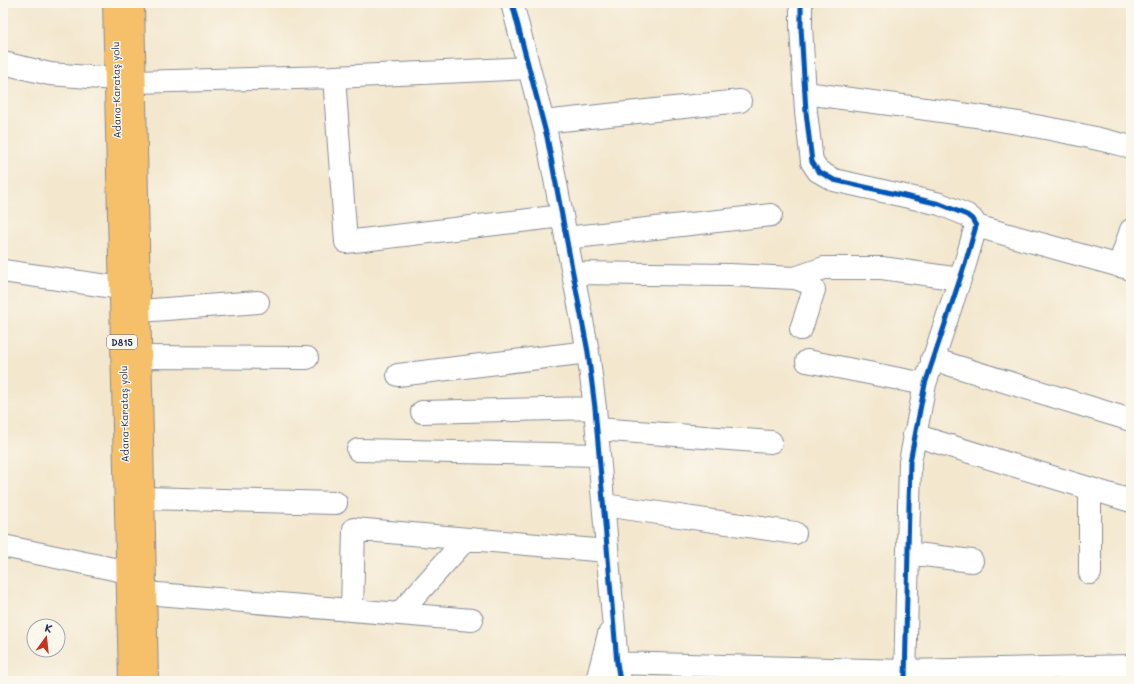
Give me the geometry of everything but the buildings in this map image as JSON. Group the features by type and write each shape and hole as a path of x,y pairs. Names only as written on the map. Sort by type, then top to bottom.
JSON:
{"main road":[{"name":"Adana-Karataş yolu","path":"114,3 125,81 140,311 147,681"},
{"name":"Adana-Karataş yolu","path":"130,681 121,288 125,81 133,3"}],"street":[{"path":"512,3 543,122 588,352 595,408 619,672 905,676 1131,666"},
{"path":"801,3 805,93 812,162 818,171 834,180 940,204 967,215 972,219 976,226 1125,267 1131,230"},
{"path":"3,63 50,74 125,81 334,77 529,68"},
{"path":"334,77 346,242 562,216"},
{"path":"805,93 1005,120 1055,129 1131,147"},
{"path":"543,122 740,101"},
{"path":"566,238 771,215"},
{"path":"905,676 910,462 914,435 932,359 960,280 976,226"},
{"path":"795,278 824,268 882,268 960,280"},
{"path":"3,271 121,288"},
{"path":"573,273 729,275 795,278 810,283 814,290 802,330"},
{"path":"140,311 258,302"},
{"path":"398,375 588,352"},
{"path":"140,357 307,358"},
{"path":"932,359 1131,420"},
{"path":"806,361 925,384"},
{"path":"422,412 595,408"},
{"path":"597,429 771,442"},
{"path":"914,435 1090,489 1131,500"},
{"path":"358,450 599,455"},
{"path":"1090,489 1090,573"},
{"path":"143,498 336,503"},
{"path":"604,505 795,533"},
{"path":"352,610 354,529 608,551"},
{"path":"399,614 466,539"},
{"path":"3,546 128,572"},
{"path":"908,553 972,561"},
{"path":"145,593 472,620"},
{"path":"597,681 613,617"}],"cycle path":[{"path":"512,3 547,137 588,352 595,408 617,663 620,681"},
{"path":"801,3 806,112 812,162 818,171 834,180 940,204 967,215 972,219 976,226 965,264 925,384 910,462 905,681"}]}
